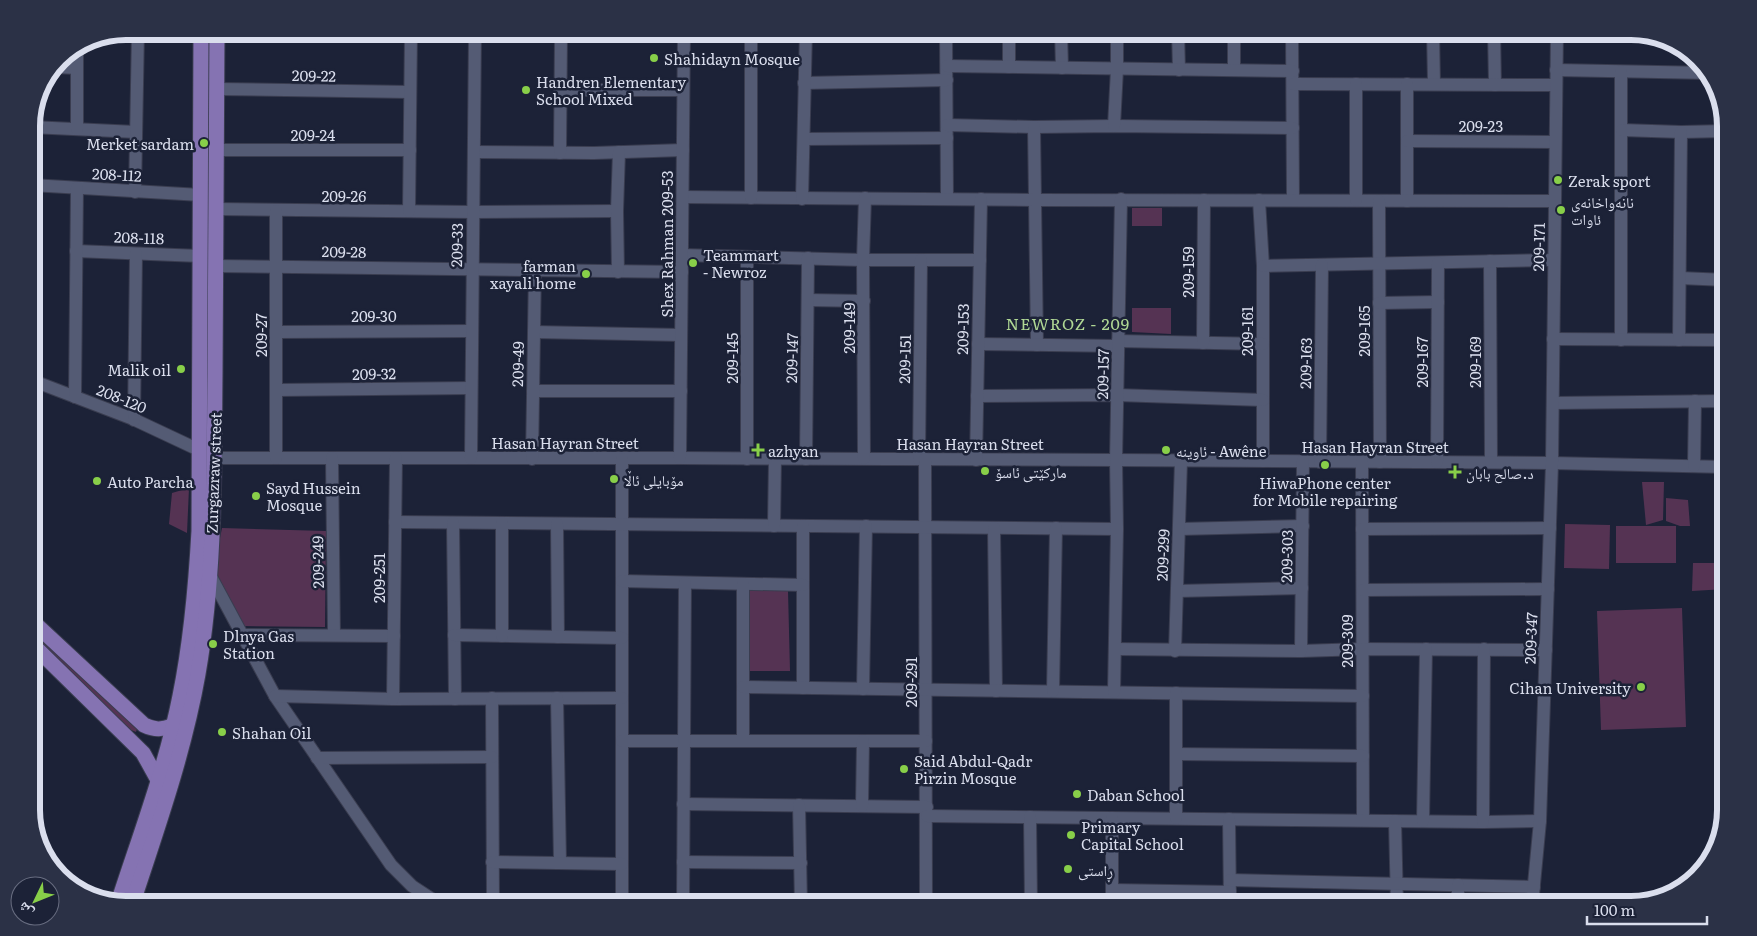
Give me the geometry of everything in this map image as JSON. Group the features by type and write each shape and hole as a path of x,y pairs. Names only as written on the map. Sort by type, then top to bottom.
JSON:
{"main road":[{"name":"Zurgazraw street","path":"120,896 158,780 180,698 188,653 197,577 201,40"},
{"name":"Zurgazraw street","path":"135,896 171,786 186,730 204,638 214,458 217,40"},
{"path":"201,67 216,67"},
{"path":"40,628 148,730 146,740 137,743 131,740"},
{"path":"40,651 131,740 149,761 158,780"},
{"path":"144,725 157,729 172,726"}],"street":[{"path":"135,192 138,40"},
{"path":"409,211 411,40"},
{"name":"209-33","path":"471,458 475,40"},
{"path":"560,153 561,40"},
{"name":"Shex Rahman 209-53","path":"680,458 684,40"},
{"path":"751,40 751,198"},
{"path":"802,199 806,40"},
{"path":"946,40 947,198"},
{"path":"1009,40 1009,67"},
{"path":"1061,40 1062,68"},
{"path":"1114,126 1117,69 1116,40"},
{"path":"1178,40 1179,70"},
{"path":"1234,40 1234,69"},
{"path":"1292,40 1293,200"},
{"path":"1434,40 1434,84"},
{"path":"1494,40 1495,85"},
{"name":"209-171","path":"1552,463 1556,40"},
{"path":"76,129 77,55"},
{"path":"947,66 1179,70 1234,69 1293,78 1356,84 1556,85"},
{"path":"63,67 77,68"},
{"path":"1556,70 1699,73"},
{"path":"1621,72 1621,340"},
{"path":"804,84 947,80"},
{"path":"1356,84 1356,200"},
{"path":"1407,84 1407,201"},
{"name":"209-22","path":"216,89 410,92"},
{"path":"560,90 683,90"},
{"path":"947,125 1293,128"},
{"path":"40,127 136,132"},
{"path":"1034,127 1037,345"},
{"path":"1622,130 1717,131"},
{"path":"1679,340 1681,132"},
{"path":"804,139 947,138"},
{"name":"209-23","path":"1407,141 1555,142"},
{"name":"209-24","path":"216,150 410,150"},
{"path":"474,152 560,153 683,150"},
{"path":"618,272 617,211 619,152"},
{"name":"208-112","path":"40,186 201,195"},
{"path":"75,396 77,188"},
{"path":"683,197 1555,201"},
{"name":"209-149","path":"864,458 863,260 865,198"},
{"name":"209-153","path":"976,460 981,199"},
{"name":"209-157","path":"1114,692 1121,199"},
{"name":"209-159","path":"1203,343 1204,200"},
{"name":"209-161","path":"1259,200 1263,266 1263,461"},
{"name":"209-165","path":"1379,201 1380,462"},
{"name":"209-26","path":"216,209 473,212 617,211"},
{"name":"209-27","path":"276,211 276,458"},
{"name":"208-118","path":"76,251 200,256"},
{"path":"134,420 136,254"},
{"path":"682,255 863,260 980,260"},
{"name":"209-145","path":"747,257 747,459"},
{"name":"209-147","path":"806,459 808,258"},
{"name":"209-151","path":"921,260 922,459"},
{"path":"1263,266 1554,260"},
{"name":"209-169","path":"1490,261 1491,462"},
{"name":"209-167","path":"1437,462 1438,263"},
{"name":"209-163","path":"1320,462 1322,265"},
{"name":"209-28","path":"215,266 682,272"},
{"name":"209-49","path":"532,459 535,269"},
{"path":"1680,278 1717,280"},
{"path":"808,300 864,300"},
{"path":"1379,303 1438,302"},
{"name":"209-30","path":"276,332 472,331"},
{"path":"534,332 681,335"},
{"path":"1554,339 1717,340"},
{"path":"978,344 1263,344"},
{"name":"208-120","path":"40,383 134,420 199,450"},
{"name":"209-32","path":"276,390 471,388"},
{"path":"533,391 681,391"},
{"path":"977,396 1117,395 1263,400"},
{"path":"1694,466 1695,401"},
{"path":"1553,403 1717,401"},
{"name":"Hasan Hayran Street","path":"214,458 864,458 1491,462 1717,466"},
{"name":"209-249","path":"332,458 334,636"},
{"name":"209-251","path":"393,699 396,458"},
{"path":"622,459 622,896"},
{"path":"774,526 775,459"},
{"name":"209-291","path":"922,459 925,527 926,896"},
{"name":"209-299","path":"1175,651 1181,461"},
{"name":"209-303","path":"1302,651 1303,461"},
{"name":"209-309","path":"1362,462 1363,820"},
{"name":"209-347","path":"1533,896 1540,821 1552,463"},
{"path":"395,522 1117,529"},
{"path":"453,523 455,698"},
{"path":"502,523 502,636"},
{"path":"557,524 558,637"},
{"path":"803,526 803,688"},
{"path":"863,689 866,526"},
{"path":"1179,529 1303,526"},
{"path":"994,528 996,691"},
{"path":"1053,692 1056,528"},
{"path":"1362,529 1550,528"},
{"path":"209,572 275,696 391,865 412,886 427,896"},
{"path":"622,581 803,585"},
{"path":"683,896 685,583"},
{"path":"742,584 743,740"},
{"path":"1177,591 1302,588"},
{"path":"1363,590 1548,589"},
{"path":"242,635 394,636"},
{"path":"454,635 622,638"},
{"path":"1115,649 1175,651 1546,650"},
{"path":"1423,821 1426,649"},
{"path":"1483,822 1484,649"},
{"path":"743,687 1363,696"},
{"path":"1176,693 1176,818"},
{"path":"275,696 393,699 622,698"},
{"path":"492,698 493,896"},
{"path":"557,698 560,862"},
{"path":"622,741 926,741"},
{"path":"862,806 863,741"},
{"path":"1176,754 1363,756"},
{"path":"317,758 492,756"},
{"path":"683,804 862,806 1030,817 1540,821"},
{"path":"800,805 801,896"},
{"path":"1030,817 1031,896"},
{"path":"1112,818 1112,896"},
{"path":"1229,819 1230,892"},
{"path":"1395,821 1396,896"},
{"path":"492,862 622,864"},
{"path":"683,862 801,863"},
{"path":"1112,890 1230,892 1396,884 1534,887"},
{"path":"1458,885 1458,896"}],"shaded area":[{"path":"1132,208 1162,208 1162,226 1132,226"},
{"path":"1132,308 1171,308 1171,334 1132,332"},
{"path":"1642,482 1664,482 1663,520 1646,525"},
{"path":"189,488 187,533 169,524 172,493"},
{"path":"1666,498 1688,500 1690,526 1680,526 1666,521"},
{"path":"1565,524 1610,525 1609,569 1564,568"},
{"path":"1616,526 1676,526 1676,563 1616,563"},
{"path":"222,528 326,531 325,627 242,626 214,568"},
{"path":"1693,563 1717,563 1717,590 1692,591"},
{"path":"745,589 788,591 790,671 745,671"},
{"path":"1682,608 1686,727 1601,730 1597,611"},
{"path":"40,637 137,729 136,732 131,730 40,644"}],"place":[{"name":"Shahidayn Mosque","path":"654,58"},
{"name":"Handren Elementary School Mixed","path":"526,90"},
{"name":"Merket sardam","path":"204,143"},
{"name":"Zerak sport","path":"1558,180"},
{"name":"نانەواخانەی ئاوات","path":"1561,210"},
{"name":"Teammart - Newroz","path":"693,263"},
{"name":"farman xayali home","path":"586,274"},
{"name":"Malik oil","path":"181,369"},
{"name":"azhyan","path":"758,450"},
{"name":"ئاوینە - Awêne","path":"1166,450"},
{"name":"HiwaPhone center for Mobile repairing","path":"1325,465"},
{"name":"مارکێتی ئاسۆ","path":"985,471"},
{"name":"د.صالح بابان","path":"1455,472"},
{"name":"مۆبایلی ئاڵا","path":"614,479"},
{"name":"Auto Parcha","path":"97,481"},
{"name":"Sayd Hussein Mosque","path":"256,496"},
{"name":"Dlnya Gas Station","path":"213,644"},
{"name":"Cihan University","path":"1641,687"},
{"name":"Shahan Oil","path":"222,732"},
{"name":"Said Abdul-Qadr Pirzin Mosque","path":"904,769"},
{"name":"Daban School","path":"1077,794"},
{"name":"Primary Capital School","path":"1071,835"},
{"name":"ڕاستی","path":"1068,869"}],"district":[{"name":"NEWROZ - 209","path":"1068,323"}]}
